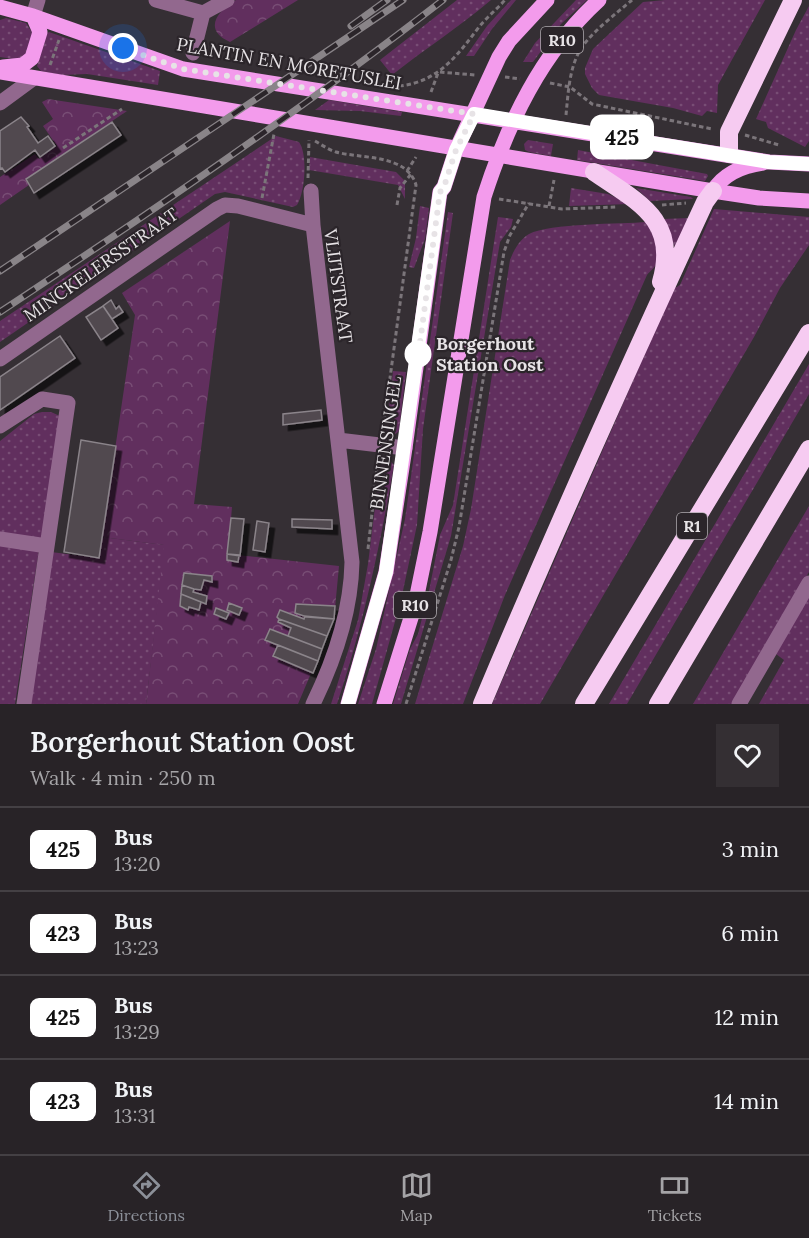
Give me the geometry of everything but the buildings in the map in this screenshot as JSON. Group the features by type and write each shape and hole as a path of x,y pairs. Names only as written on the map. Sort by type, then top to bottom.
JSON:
{"highway":[{"path":"730,163 729,132 793,0"},
{"path":"594,172 644,206 654,218 661,234 664,245 664,266 645,333"},
{"path":"482,704 523,605 645,333 705,202 713,191"},
{"path":"805,340 809,320"},
{"name":"R1","path":"584,704 805,340"},
{"path":"658,704 809,449"}],"main road":[{"name":"R10","path":"456,150 508,41 547,0"},
{"name":"R10","path":"384,704 415,605 430,532 483,203 497,156 531,84 555,48 599,0"},
{"name":"PLANTIN EN MORETUSLEI","path":"0,7 33,16 183,69 564,128 730,163 802,164"},
{"path":"0,67 23,65 32,58 40,32 33,16"},
{"path":"0,72 456,150 713,191 759,198 809,201"},
{"name":"BINNENSINGEL","path":"348,704 386,572 440,192 444,187 456,150"},
{"path":"713,191 730,163"},
{"path":"730,163 744,190 759,198"}],"street":[{"path":"33,16 38,0"},
{"path":"156,0 203,13 227,0"},
{"path":"193,53 203,13"},
{"path":"0,103 39,79"},
{"path":"310,192 313,225"},
{"name":"VLIJTSTRAAT","path":"225,206 238,206 313,225 351,562 349,598 335,653 313,704"},
{"name":"MINCKELERSSTRAAT","path":"0,359 217,209 225,206"},
{"path":"0,426 42,399 68,403 24,704"},
{"path":"338,440 405,448"},
{"path":"0,539 47,546"},
{"path":"739,704 809,583"}],"path":[{"path":"439,72 454,60 480,26 506,0"},
{"path":"564,128 574,64 581,49 632,0"},
{"path":"39,79 64,28"},
{"path":"570,87 592,104 697,126"},
{"path":"63,148 126,106"},
{"path":"259,212 275,130"},
{"path":"753,136 782,147"},
{"path":"310,192 306,172 309,138 337,152 390,162 409,172 416,185 380,445"},
{"path":"549,206 557,166"},
{"path":"397,205 400,188 409,172"},
{"path":"406,704 451,560 459,527 504,252 510,234 529,203"}],"green space":[{"path":"236,0 298,0 230,42 221,37 215,26 219,15"},
{"path":"457,0 491,0 392,75 380,60"},
{"path":"511,0 516,0 492,29 474,56 466,56 487,26"},
{"path":"576,0 587,0 561,24 533,62 523,62 535,43"},
{"path":"765,0 718,85 717,113 707,111 702,116 673,108 599,95 592,88 585,74 585,68 593,49 643,2"},
{"path":"809,6 809,141 805,147 768,128 766,122 756,119"},
{"path":"6,18 26,23 33,34 30,49 20,60 0,57 0,20"},
{"path":"49,32 160,71 158,85 87,74 62,75 41,71 37,66 46,34"},
{"path":"48,99 127,111 26,179 29,185 0,205 0,177 35,154 39,159 57,146 43,126 53,119 42,102"},
{"path":"329,100 402,112 401,116 360,111 315,110"},
{"path":"276,136 299,142 302,148 304,174 302,192 297,205 293,207 225,192 215,194 0,342 0,321"},
{"path":"528,140 553,144 551,156 525,150 524,144"},
{"path":"578,150 708,176 705,181 577,160"},
{"path":"310,157 396,172 405,181 405,199 398,185 309,170"},
{"path":"571,188 608,194 630,204 569,206"},
{"path":"636,188 691,197 693,199 650,201"},
{"path":"420,206 429,208 425,239 414,268 409,267"},
{"path":"714,209 809,217 809,245 780,288 754,337 540,704 492,704 673,289 680,285"},
{"path":"448,212 453,213 423,429 417,525 401,600 372,704 358,704 376,649 405,519"},
{"path":"498,217 513,219 511,227 500,242 451,536 401,704 393,704 410,649 418,634 440,535 453,505"},
{"path":"691,218 675,247 662,219"},
{"path":"230,221 194,504 232,507 228,554 339,566 334,619 298,704 146,704 164,545 102,537 135,315 122,293"},
{"path":"647,222 657,248 655,265 647,275 505,595 463,704 415,704 463,546 513,253 525,236 539,230"},
{"path":"809,364 809,394 627,704 609,704"},
{"path":"393,371 406,372 399,431 392,437 386,435"},
{"path":"51,412 60,416 41,540 0,533 0,441 34,414"},
{"path":"381,458 389,459 394,465 383,526 363,615 346,675 337,704 331,704 358,620 368,564"},
{"path":"809,506 809,572 732,704 693,704"},
{"path":"102,537 165,545 146,704 28,704 51,552 99,558"},
{"path":"0,545 39,550 15,704 0,704"},
{"path":"809,594 809,704 759,704 784,660 776,654"}],"railway":[{"path":"351,26 387,0"},
{"path":"0,271 403,0"},
{"path":"0,312 113,237 335,82 443,0"}],"bus line":[{"name":"425","path":"348,704 386,572 440,192 444,187 456,150 474,114 769,162 809,164"}],"place":[{"name":"Borgerhout Station Oost","path":"418,354"}],"route":[{"path":"123,48 183,69 474,114 456,150 444,187 440,192 418,358 418,354"}]}
